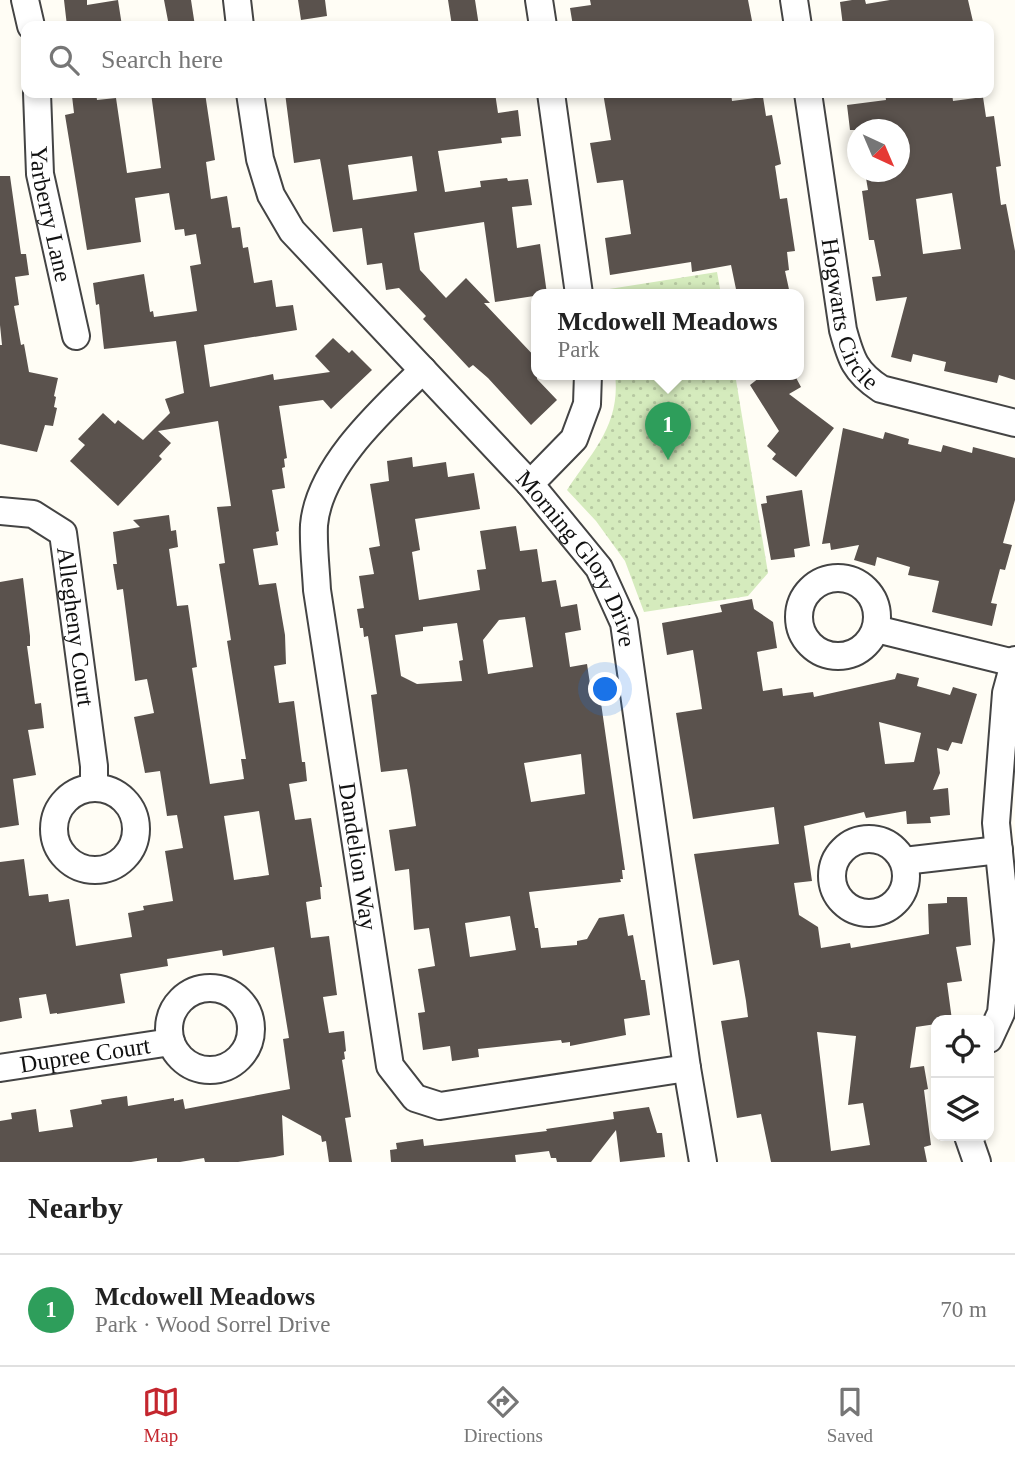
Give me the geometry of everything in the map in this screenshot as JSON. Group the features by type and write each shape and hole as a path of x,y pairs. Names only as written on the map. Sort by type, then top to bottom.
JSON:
{"street":[{"path":"25,0 30,21"},
{"path":"237,0 239,21"},
{"path":"539,0 541,21"},
{"path":"794,0 796,21"},
{"name":"Yarberry Lane","path":"37,98 40,174 76,336"},
{"name":"Morning Glory Drive","path":"251,98 260,159 271,195 292,231 530,484 599,568 624,623 687,1068 703,1162"},
{"path":"552,98 578,289"},
{"name":"Hogwarts Circle","path":"809,98 843,330 850,358 864,378 881,389 1015,423"},
{"name":"Dandelion Way","path":"423,370 363,431 327,481 314,524 317,590 390,1066 415,1098 440,1106 687,1068"},
{"path":"530,484 574,439 587,404 587,380"},
{"name":"Allegheny Court","path":"0,511 33,514 63,533 94,766 94,788"},
{"path":"876,629 1015,662 1006,693 996,823 1008,940 1001,1013 994,1028"},
{"path":"904,861 999,850"},
{"name":"Dupree Court","path":"0,1068 171,1042"},
{"path":"970,1141 977,1162"}],"green space":[{"path":"717,272 720,289 609,289"},
{"path":"615,380 736,380 768,573 748,596 644,612 625,561 596,521 567,490 603,436 614,408"}],"building":[{"path":"64,0 87,0 87,5 118,0 121,21 66,21"},
{"path":"164,0 191,0 194,21 168,21"},
{"path":"298,0 325,0 327,16 301,20"},
{"path":"448,0 475,0 478,21 451,21"},
{"path":"590,0 748,0 752,21 572,21 570,8 591,5"},
{"path":"865,0 866,4 890,0 968,0 973,21 842,21 840,2"},
{"path":"72,98 116,98 127,173 161,168 152,98 206,98 215,160 206,162 211,199 227,196 232,228 240,227 243,248 248,247 254,283 272,280 276,307 293,305 297,330 204,345 210,387 273,374 274,380 330,372 315,356 333,338 349,353 352,350 372,370 331,409 323,400 279,406 287,458 284,459 285,467 282,468 285,488 272,490 279,531 276,532 278,545 253,549 259,585 276,583 285,635 286,664 274,666 279,703 294,701 307,781 289,784 295,820 311,818 322,887 321,899 306,902 311,938 329,936 337,995 323,997 329,1033 344,1031 346,1051 345,1059 342,1060 351,1117 345,1118 352,1162 329,1162 326,1141 322,1142 321,1136 282,1115 284,1155 275,1157 238,1162 205,1162 204,1158 157,1162 157,1158 131,1162 0,1162 0,1121 12,1119 11,1113 36,1109 39,1132 73,1127 70,1110 102,1104 101,1100 127,1096 128,1106 174,1098 174,1101 183,1099 185,1109 290,1089 283,1039 289,1038 274,947 223,956 222,950 167,959 168,966 120,974 125,1003 50,1014 46,994 19,998 22,1018 0,1022 0,862 24,859 29,896 48,894 49,902 69,899 76,946 132,937 128,913 144,910 143,906 173,901 165,851 183,848 177,815 167,816 160,771 145,773 134,717 154,713 147,679 135,681 123,589 117,590 113,564 117,564 113,532 140,527 133,520 169,515 171,531 176,530 178,547 169,549 177,606 188,605 197,667 192,668 210,784 244,779 241,759 246,759 227,641 231,640 219,564 225,563 217,507 231,506 218,421 158,431 171,443 159,456 162,459 118,506 70,461 85,445 78,439 103,413 115,424 118,420 143,440 170,413 165,399 184,393 176,341 104,349 99,304 96,305 93,283 144,274 150,312 153,311 154,317 197,311 190,266 201,264 196,234 185,236 184,229 175,230 169,193 135,198 141,242 87,250 65,115 74,113","holes":["259,811 269,875 234,880 224,816"]},
{"path":"286,98 496,98 498,113 518,110 521,136 501,138 502,143 438,151 445,192 481,187 480,181 528,179 532,205 512,207 517,248 540,244 546,289 531,289 531,296 495,302 484,222 414,233 420,270 446,298 466,278 490,303 484,303 531,353 531,380 538,380 557,400 531,425 488,378 473,365 469,368 423,319 426,316 399,288 386,290 382,263 367,265 362,228 333,232 320,159 294,163","holes":["412,156 417,191 353,200 348,165"]},
{"path":"604,98 732,98 732,101 763,98 766,116 772,115 781,164 775,166 780,199 787,198 795,251 787,252 789,270 785,271 789,289 736,289 731,265 692,272 691,262 610,275 605,238 631,234 623,180 597,183 590,143 611,140"},
{"path":"886,98 953,98 953,101 983,98 986,117 994,116 1001,166 996,167 1001,205 1006,204 1015,251 1015,380 999,375 997,383 944,371 946,362 913,354 911,362 891,357 907,297 876,301 872,277 881,276 874,240 869,240 862,191 868,190 867,182 910,182 910,119 849,119 847,105","holes":["952,193 961,249 923,254 916,199"]},
{"path":"0,176 10,176 21,254 26,254 29,275 15,277 19,305 14,306 21,345 24,344 29,372 58,378 54,396 54,407 57,408 53,426 45,425 37,452 0,444"},
{"path":"756,380 797,380 801,387 789,394 834,428 796,477 772,459 776,454 767,446 779,431 750,385"},
{"path":"843,428 883,439 885,432 909,439 908,444 941,452 943,445 972,453 973,447 1015,458 1015,500 1003,543 1012,545 1005,570 1000,569 991,603 997,604 992,626 932,612 939,581 908,575 910,567 877,557 875,566 854,560 859,545 831,550 830,543 822,544"},
{"path":"412,457 413,467 446,462 448,477 474,473 480,509 415,519 420,550 412,552 419,600 480,590 477,570 486,569 480,531 516,526 520,551 537,549 542,582 556,580 561,607 577,604 581,630 565,633 570,667 587,664 592,697 600,696 625,870 622,870 621,882 529,892 541,948 577,945 577,941 587,939 599,918 624,914 628,936 633,935 641,980 645,980 650,1015 624,1019 626,1035 570,1046 570,1042 562,1043 561,1040 478,1049 479,1057 452,1061 450,1046 423,1050 418,1013 425,1012 418,969 435,966 429,928 414,930 409,869 395,871 389,830 416,826 407,769 381,772 371,695 377,694 368,636 364,637 363,628 360,628 357,609 364,608 359,576 374,574 369,548 380,546 370,484 389,481 387,461","holes":["525,617 533,667 488,674 483,640 499,620","457,623 463,660 459,661 462,681 417,684 401,676 395,635 423,631 423,627","581,754 585,794 531,802 524,763","510,916 516,950 470,957 465,923"]},
{"path":"802,490 810,546 794,549 795,557 771,560 761,504 767,503 766,496"},
{"path":"23,578 30,636 30,646 27,646 35,704 41,703 44,728 28,730 36,775 13,779 19,825 0,828 0,582"},
{"path":"752,599 754,609 773,622 777,648 757,652 763,691 782,688 783,696 813,692 814,697 895,679 897,673 919,678 917,686 950,695 953,687 977,694 962,744 952,742 948,751 937,748 940,773 933,790 948,788 950,815 930,817 931,823 907,824 906,811 866,818 864,812 804,826 812,881 794,883 799,915 818,927 821,948 850,943 851,948 929,934 928,904 947,903 947,897 967,897 971,945 956,947 962,981 947,983 951,1015 931,1015 931,1025 916,1027 910,1068 924,1066 928,1089 924,1090 931,1145 924,1147 927,1162 771,1162 761,1114 737,1118 721,1021 748,1017 746,1001 739,960 713,965 694,854 779,844 774,807 693,819 676,713 702,709 693,650 667,655 662,623 722,612 720,605","holes":["879,722 921,733 914,762 885,764","817,1032 856,1036 848,1105 863,1103 870,1145 831,1151"]},
{"path":"649,1107 657,1133 662,1133 665,1157 620,1162 616,1130 591,1162 557,1162 556,1158 551,1158 549,1151 515,1155 516,1162 391,1162 390,1150 397,1149 396,1143 423,1139 424,1146 547,1131 546,1129 614,1119 613,1112"}],"place":[{"name":"Mcdowell Meadows","path":"668,460"}]}
